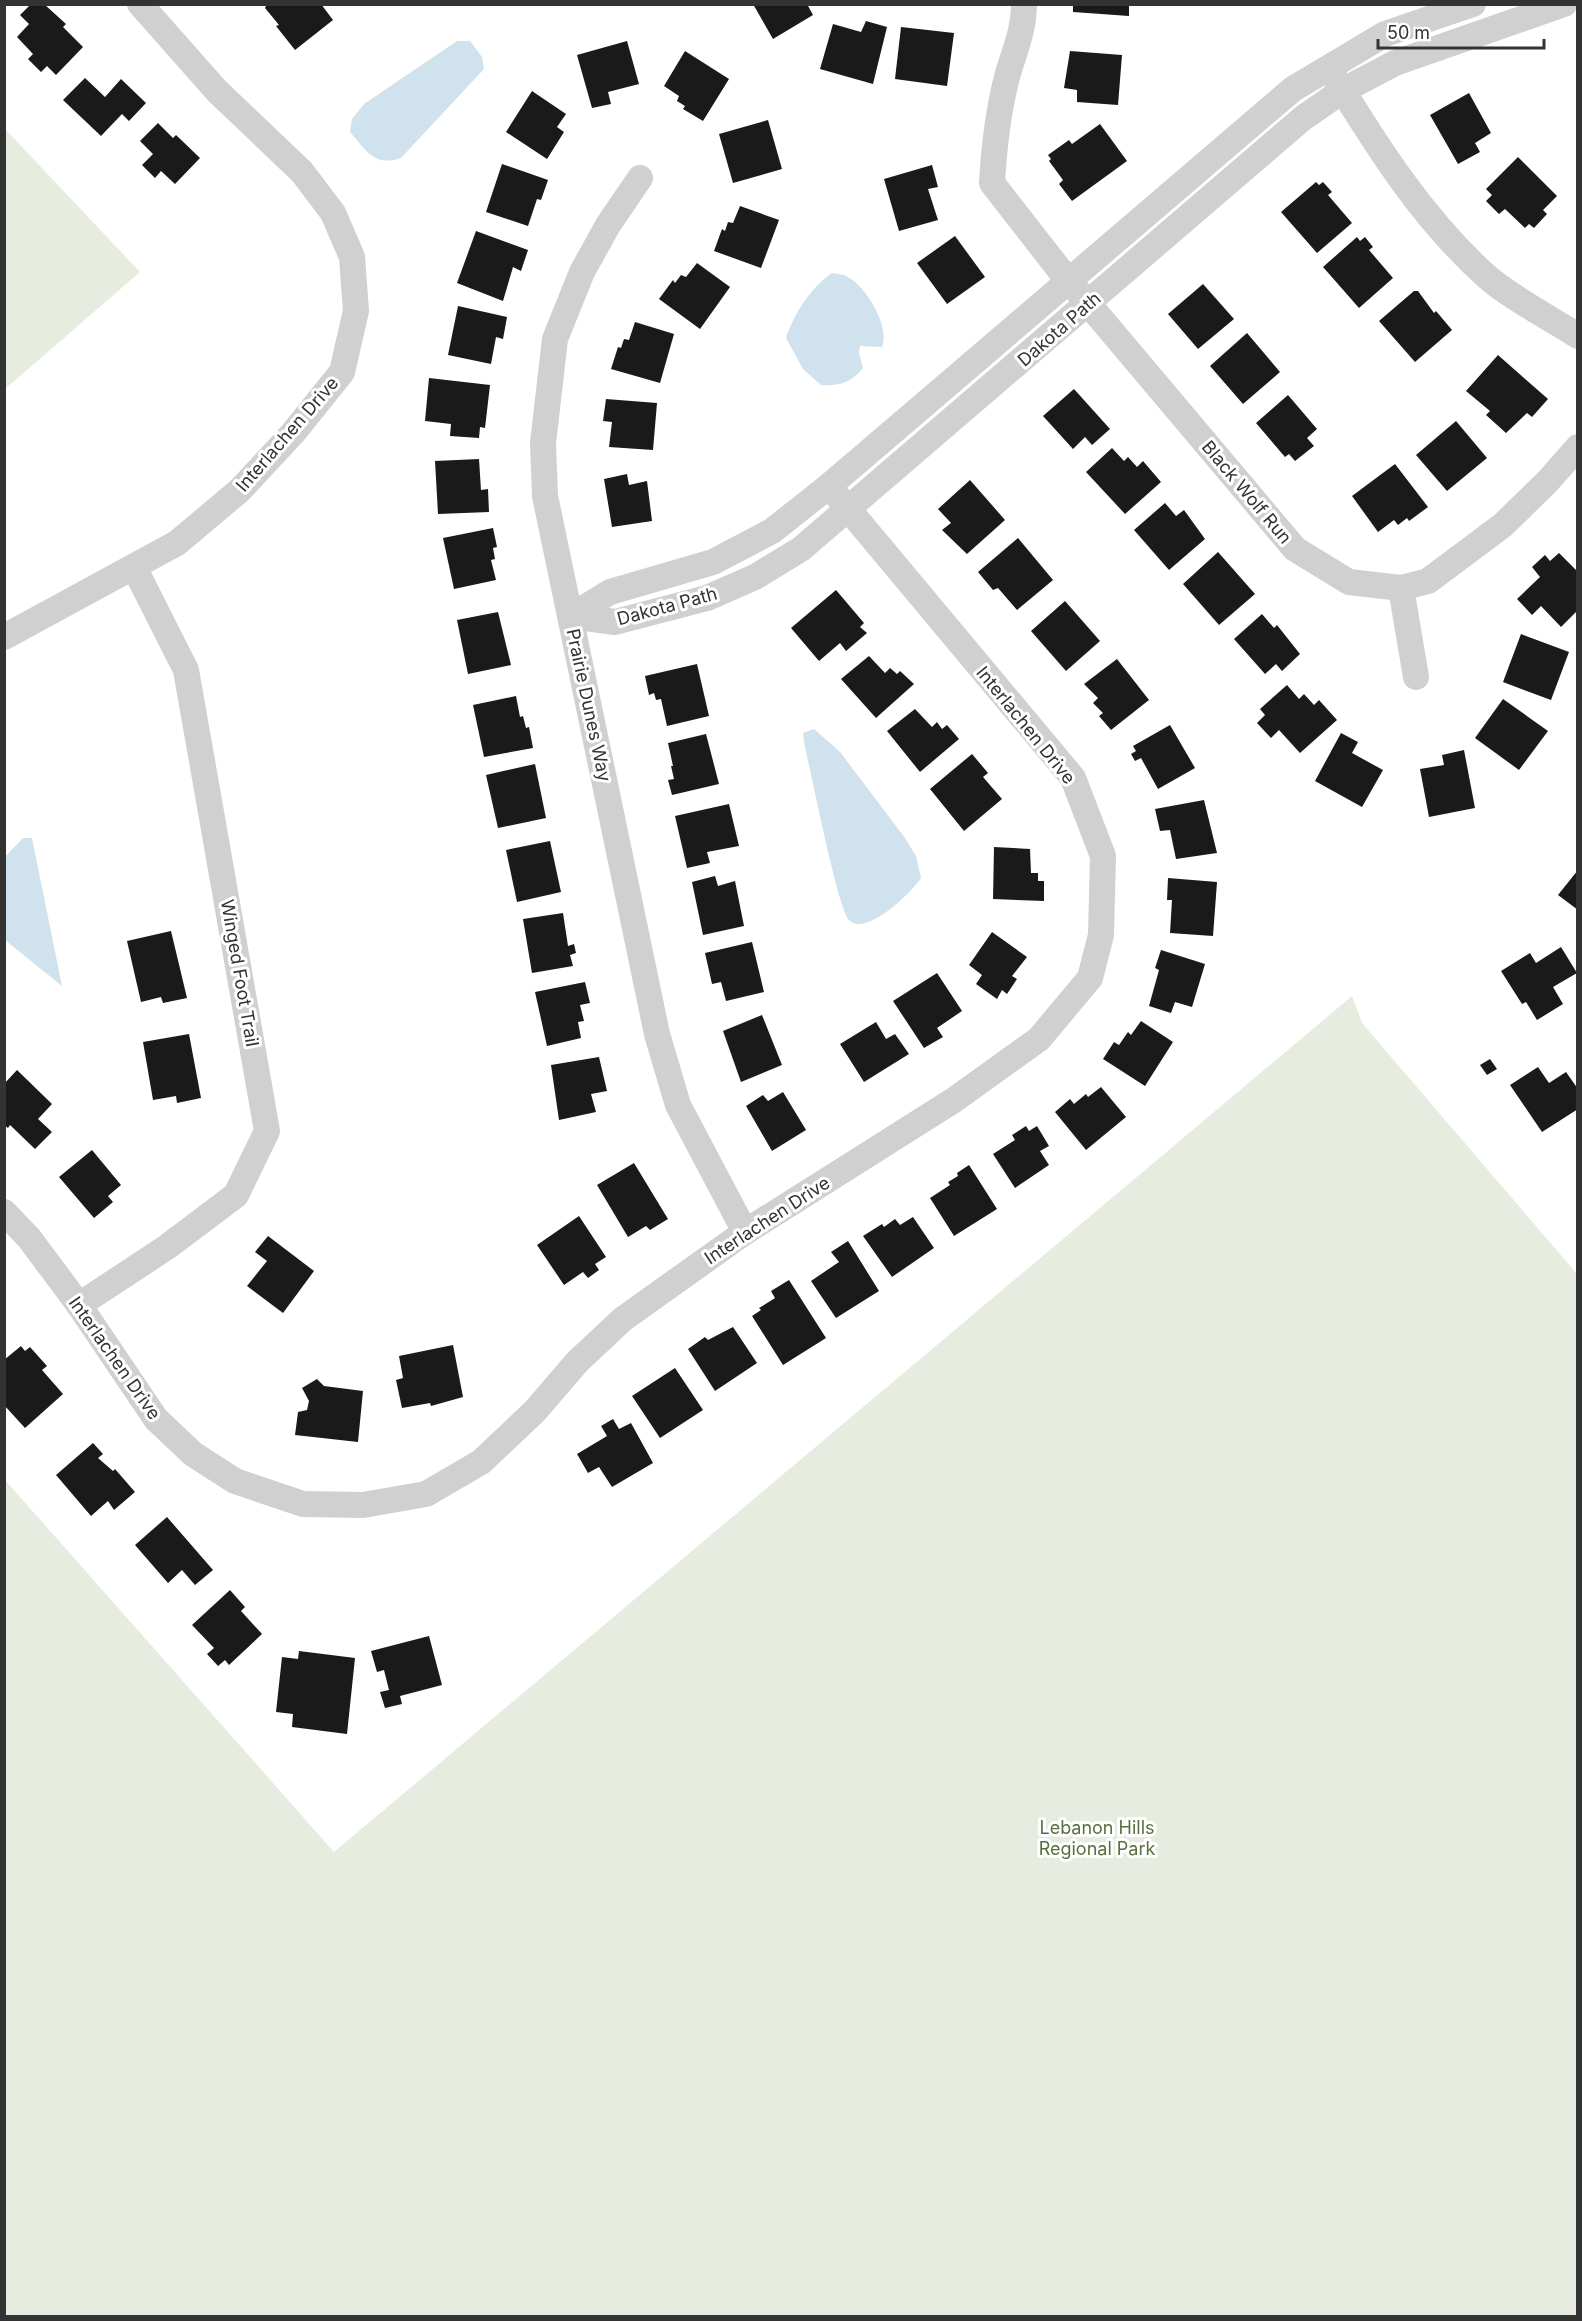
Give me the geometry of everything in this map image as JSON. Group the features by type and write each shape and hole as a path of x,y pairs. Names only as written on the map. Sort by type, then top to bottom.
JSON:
{"street":[{"name":"Black Wolf Run","path":"1024,4 1024,26 1007,76 995,133 992,183 1069,280 1295,549 1349,582 1401,588 1428,581 1503,525 1548,481 1578,447"},
{"name":"Dakota Path","path":"571,616 610,592 713,562 772,531 829,486 1293,89 1385,34 1473,4"},
{"name":"Dakota Path","path":"571,616 615,622 706,598 755,577 801,549 1303,118 1342,91 1395,63 1564,4"},
{"name":"Interlachen Drive","path":"4,637 177,543 240,490 293,433 342,372 356,311 352,256 333,213 302,172 217,91 144,6"},
{"path":"1329,68 1403,185 1486,276 1578,336"},
{"name":"Prairie Dunes Way","path":"640,178 608,225 582,272 555,339 543,443 544,496 657,1034 678,1105 745,1232"},
{"name":"Interlachen Drive","path":"4,1212 29,1238 79,1305 156,1419 193,1454 235,1481 303,1504 363,1505 426,1494 481,1462 535,1411 577,1362 623,1319 745,1232 954,1100 1039,1039 1090,978 1101,935 1103,856 1073,778 829,486"},
{"name":"Winged Foot Trail","path":"79,1305 167,1247 236,1195 267,1131 186,670 134,567"},
{"path":"1401,588 1416,677"}],"green space":[{"path":"5,129 140,272 4,389"},
{"name":"Lebanon Hills Regional Park","path":"1352,996 1362,1023 1577,1274 1577,2316 5,2316 5,1480 334,1852"}],"water":[{"path":"457,41 470,41 482,57 484,69 401,158 384,160 372,156 350,132 352,119 364,104"},
{"path":"832,273 846,276 861,288 880,318 884,339 882,347 860,346 859,353 863,368 854,377 839,384 821,385 803,369 786,338 804,302"},
{"path":"814,729 840,752 916,856 921,878 888,911 866,923 856,924 849,920 838,890 804,743 803,733"},
{"path":"23,838 32,838 62,986 5,940 5,857"}],"building":[{"path":"31,4 44,4 66,24 63,27 83,47 56,75 47,66 41,72 28,59 33,54 17,37 29,24 20,15"},
{"path":"267,4 321,4 333,20 295,50 265,8"},
{"path":"753,4 807,4 813,15 773,39"},
{"path":"1073,4 1129,4 1129,16 1073,12"},
{"path":"866,21 887,27 873,84 820,69 833,24 861,32"},
{"path":"901,27 954,33 947,86 895,79"},
{"path":"627,41 639,84 608,92 611,104 592,108 577,55"},
{"path":"685,51 729,79 703,121 683,109 685,106 677,101 679,96 664,86"},
{"path":"1070,51 1122,55 1118,105 1077,102 1077,90 1064,88"},
{"path":"85,78 105,97 121,79 146,103 129,121 122,114 101,136 63,100"},
{"path":"532,91 566,114 557,127 564,132 547,159 506,132"},
{"path":"1469,93 1491,133 1475,143 1480,152 1458,164 1430,115"},
{"path":"768,120 782,169 733,183 719,134"},
{"path":"158,123 173,138 176,135 200,158 175,184 161,171 155,178 142,165 153,154 140,141"},
{"path":"1100,124 1127,161 1072,201 1059,184 1063,180 1049,161 1051,159 1048,155 1069,140 1072,144"},
{"path":"1518,157 1557,196 1543,210 1547,214 1534,228 1529,224 1525,228 1505,209 1499,214 1486,201 1492,195 1486,189"},
{"path":"502,164 548,180 541,200 537,199 528,226 486,212"},
{"path":"932,165 938,187 928,189 938,220 899,231 884,179"},
{"path":"1316,182 1319,185 1323,182 1332,192 1328,195 1352,223 1317,253 1281,212"},
{"path":"740,206 779,220 761,268 714,251 722,229 725,231 728,222 733,223"},
{"path":"476,231 528,250 521,271 513,267 503,301 457,283"},
{"path":"955,236 985,277 947,304 917,263"},
{"path":"1357,237 1360,241 1365,237 1373,247 1369,250 1393,278 1359,308 1323,267"},
{"path":"697,263 730,287 700,329 659,299 673,280 675,283 681,275 686,277"},
{"path":"1203,284 1234,319 1198,349 1168,314"},
{"path":"1414,291 1418,291 1434,313 1436,311 1452,330 1415,362 1379,321"},
{"path":"458,306 507,317 503,339 496,337 491,364 448,355"},
{"path":"635,322 674,334 660,383 611,369 618,347 621,348 624,339 629,340"},
{"path":"1247,333 1280,372 1243,404 1210,366"},
{"path":"1498,355 1548,399 1532,417 1527,413 1506,433 1486,415 1490,411 1466,391"},
{"path":"429,378 490,385 485,428 480,427 479,438 450,436 451,424 425,421"},
{"path":"1074,389 1110,429 1092,445 1085,437 1073,449 1043,416"},
{"path":"1288,395 1317,429 1307,438 1314,446 1295,461 1289,454 1285,457 1256,423"},
{"path":"606,399 657,403 653,450 609,447 612,422 603,421"},
{"path":"1456,421 1487,458 1447,491 1416,455"},
{"path":"1112,448 1124,461 1128,457 1137,467 1143,461 1161,482 1125,514 1086,472"},
{"path":"479,459 481,490 488,489 489,512 438,514 435,461"},
{"path":"1395,464 1428,507 1409,521 1407,518 1398,525 1394,520 1378,532 1352,496"},
{"path":"627,474 629,485 647,481 652,521 612,527 604,479"},
{"path":"970,480 1005,520 967,554 942,530 951,523 938,509"},
{"path":"1165,503 1176,516 1184,510 1205,539 1169,570 1134,530"},
{"path":"493,528 497,547 493,548 495,559 491,560 496,580 454,589 443,538"},
{"path":"1018,538 1053,580 1017,610 998,588 993,590 978,572"},
{"path":"1218,552 1255,594 1219,625 1183,584"},
{"path":"1559,553 1578,572 1578,610 1561,627 1541,606 1532,615 1517,599 1540,577 1532,567 1545,555 1550,561"},
{"path":"836,590 864,623 860,627 867,633 846,651 840,643 819,661 791,628"},
{"path":"1065,601 1100,641 1066,671 1031,631"},
{"path":"498,612 511,665 468,674 457,620"},
{"path":"1262,614 1274,628 1277,625 1300,654 1282,671 1276,664 1265,674 1234,639"},
{"path":"1521,634 1569,652 1551,700 1503,682"},
{"path":"869,656 885,673 890,668 897,674 900,671 914,684 876,718 841,679"},
{"path":"1117,659 1149,700 1111,730 1099,716 1103,713 1093,703 1098,698 1084,684"},
{"path":"697,664 709,716 667,726 661,699 656,700 654,693 649,695 645,676"},
{"path":"1287,685 1299,699 1304,694 1314,705 1319,700 1337,720 1300,753 1279,730 1271,738 1257,723 1265,715 1260,709"},
{"path":"516,696 520,717 523,716 526,728 529,727 533,748 484,757 473,705"},
{"path":"1503,699 1548,731 1519,770 1475,738"},
{"path":"915,709 932,727 937,722 942,729 947,725 959,739 920,772 887,731"},
{"path":"1170,725 1195,768 1158,789 1141,758 1135,761 1131,754 1136,751 1133,746"},
{"path":"1341,733 1358,742 1352,753 1383,770 1362,807 1315,781"},
{"path":"706,734 719,784 672,795 668,780 674,779 671,766 673,766 668,743"},
{"path":"1464,750 1475,808 1429,817 1420,769 1444,765 1442,755"},
{"path":"972,754 988,773 983,777 1002,799 964,831 930,789"},
{"path":"535,764 546,818 498,828 486,775"},
{"path":"1204,800 1217,853 1176,859 1170,830 1160,831 1155,809"},
{"path":"729,804 739,846 707,852 710,863 687,868 675,816"},
{"path":"550,841 561,892 517,902 506,850"},
{"path":"994,847 1030,849 1031,873 1038,873 1038,881 1044,881 1044,901 993,899"},
{"path":"1578,870 1578,910 1558,895"},
{"path":"715,876 718,886 735,881 744,926 703,935 692,882"},
{"path":"1168,878 1217,882 1213,936 1170,933 1172,900 1167,900"},
{"path":"563,913 568,946 574,944 576,953 570,955 573,966 532,973 523,919"},
{"path":"171,931 187,998 163,1003 161,997 141,1002 127,941"},
{"path":"992,932 1027,957 1012,976 1017,979 1007,994 1002,990 997,999 976,984 982,975 969,965"},
{"path":"752,942 764,992 726,1001 721,982 712,984 705,953"},
{"path":"1561,947 1577,973 1553,987 1563,1004 1537,1020 1526,1002 1522,1004 1501,971 1530,953 1536,963"},
{"path":"1161,950 1205,964 1192,1007 1175,1002 1171,1013 1149,1006 1159,970 1155,968"},
{"path":"937,973 962,1011 937,1028 943,1037 924,1048 893,1001"},
{"path":"585,982 590,1003 580,1005 584,1021 578,1022 581,1038 547,1046 535,992"},
{"path":"762,1015 782,1065 741,1082 723,1031"},
{"path":"1141,1021 1173,1042 1145,1086 1103,1059 1114,1042 1119,1045 1128,1032 1131,1035"},
{"path":"876,1022 886,1039 895,1034 909,1054 864,1082 840,1044"},
{"path":"189,1034 201,1098 177,1103 176,1096 153,1100 143,1042"},
{"path":"599,1057 607,1091 591,1094 596,1112 559,1120 551,1065"},
{"path":"1490,1059 1497,1069 1487,1075 1480,1065"},
{"path":"1538,1067 1549,1083 1566,1072 1578,1089 1578,1109 1542,1132 1510,1085"},
{"path":"17,1070 52,1104 38,1119 52,1132 35,1149 10,1125 8,1128 4,1125 4,1084"},
{"path":"1101,1087 1126,1117 1086,1150 1055,1112 1070,1099 1074,1104 1086,1094 1088,1097"},
{"path":"783,1092 806,1130 772,1151 746,1106 763,1095 768,1101"},
{"path":"1026,1126 1029,1131 1037,1126 1049,1146 1040,1151 1049,1165 1015,1188 993,1154 1015,1140 1012,1135"},
{"path":"92,1150 121,1185 108,1196 113,1202 94,1218 59,1177"},
{"path":"634,1163 668,1219 650,1230 646,1226 628,1237 597,1185"},
{"path":"969,1165 997,1209 954,1236 930,1198 950,1185 948,1182"},
{"path":"579,1216 606,1257 595,1264 599,1270 588,1278 583,1272 564,1285 537,1245"},
{"path":"913,1217 934,1248 892,1277 863,1236 882,1224 884,1227 895,1219 900,1225"},
{"path":"268,1236 314,1271 283,1313 247,1286 267,1261 255,1252"},
{"path":"848,1241 879,1291 836,1318 811,1281 839,1262 831,1252"},
{"path":"789,1280 826,1338 783,1365 752,1316 761,1310 759,1308 775,1298 771,1291"},
{"path":"733,1327 757,1363 715,1391 688,1349 705,1337 708,1340"},
{"path":"453,1345 463,1397 431,1406 430,1403 402,1408 396,1380 403,1378 399,1356"},
{"path":"21,1346 25,1351 30,1347 47,1366 42,1370 63,1394 25,1428 4,1405 4,1360"},
{"path":"675,1368 703,1410 660,1438 632,1396"},
{"path":"317,1379 324,1386 363,1391 358,1442 295,1435 298,1412 307,1410 309,1401 302,1388"},
{"path":"613,1419 619,1429 631,1423 653,1463 612,1487 599,1467 588,1473 577,1454 607,1436 601,1426"},
{"path":"93,1443 103,1454 98,1458 113,1471 115,1469 135,1492 114,1510 108,1501 91,1516 56,1475"},
{"path":"167,1517 213,1570 195,1585 182,1570 168,1583 135,1545"},
{"path":"230,1590 245,1607 241,1611 262,1634 229,1665 225,1660 218,1666 207,1654 214,1648 192,1625"},
{"path":"429,1636 442,1685 400,1696 402,1704 385,1708 380,1692 389,1690 384,1670 377,1672 371,1651"},
{"path":"299,1651 355,1658 347,1734 292,1727 293,1714 276,1712 282,1657 298,1659"}]}
